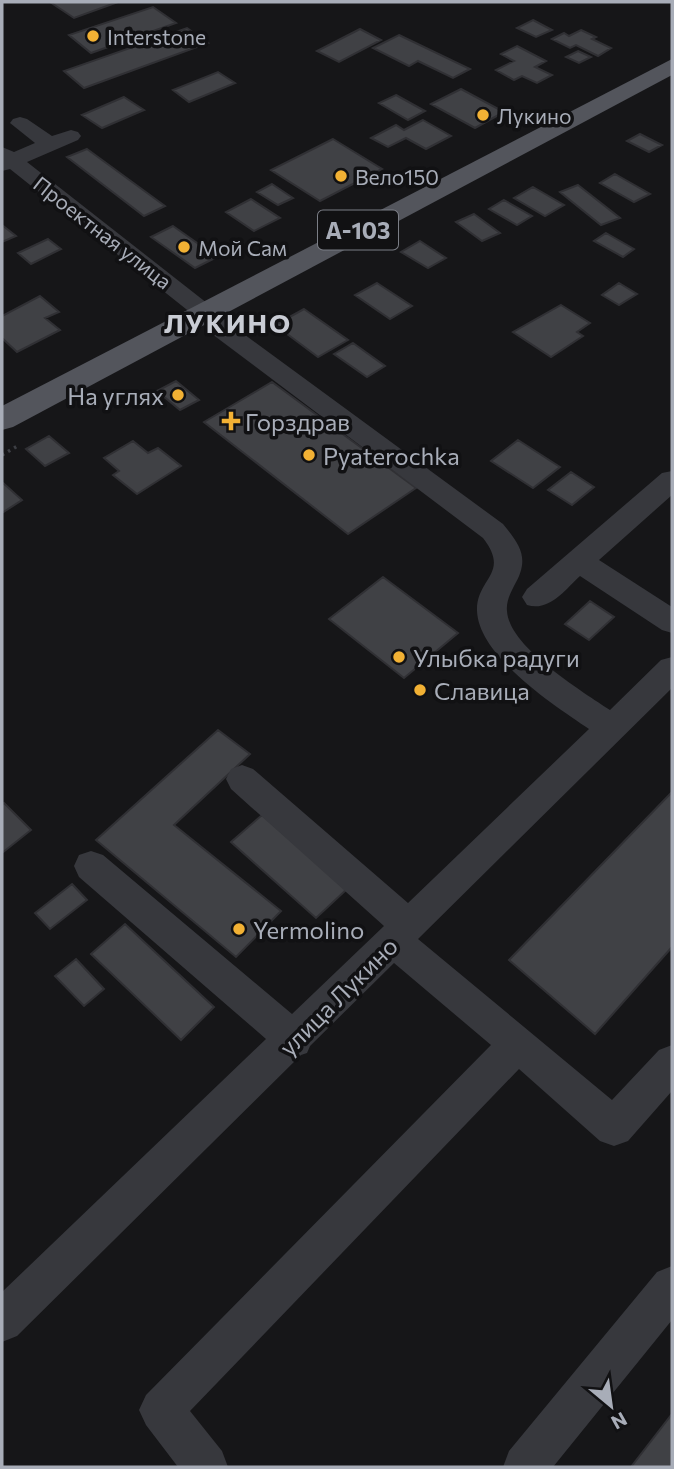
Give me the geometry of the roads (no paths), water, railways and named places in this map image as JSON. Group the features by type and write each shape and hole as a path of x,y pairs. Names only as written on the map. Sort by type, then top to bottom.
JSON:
{"main road":[{"name":"А-103","path":"2,419 672,66"}],"street":[{"path":"20,123 51,145"},
{"path":"5,159 71,136"},
{"name":"Проектная улица","path":"5,159 204,312 221,330 493,531 506,544 510,561 491,612 495,625 523,660 555,688 612,728"},
{"path":"537,597 672,480"},
{"path":"578,560 672,622"},
{"name":"улица Лукино","path":"2,1321 294,1040 672,669"},
{"path":"242,779 518,1044 614,1127 672,1063"},
{"path":"91,866 294,1040"},
{"path":"206,1467 161,1410 518,1044"},
{"path":"525,1467 672,1287"}],"place":[{"name":"Interstone","path":"93,36"},
{"name":"Лукино","path":"483,115"},
{"name":"Вело150","path":"341,176"},
{"name":"Мой Сам","path":"184,247"},
{"name":"На углях","path":"178,395"},
{"name":"Горздрав","path":"231,421"},
{"name":"Pyaterochka","path":"309,455"},
{"name":"Улыбка радуги","path":"399,657"},
{"name":"Славица","path":"420,690"},
{"name":"Yermolino","path":"239,929"}],"district":[{"name":"ЛУКИНО","path":"228,322"}]}
